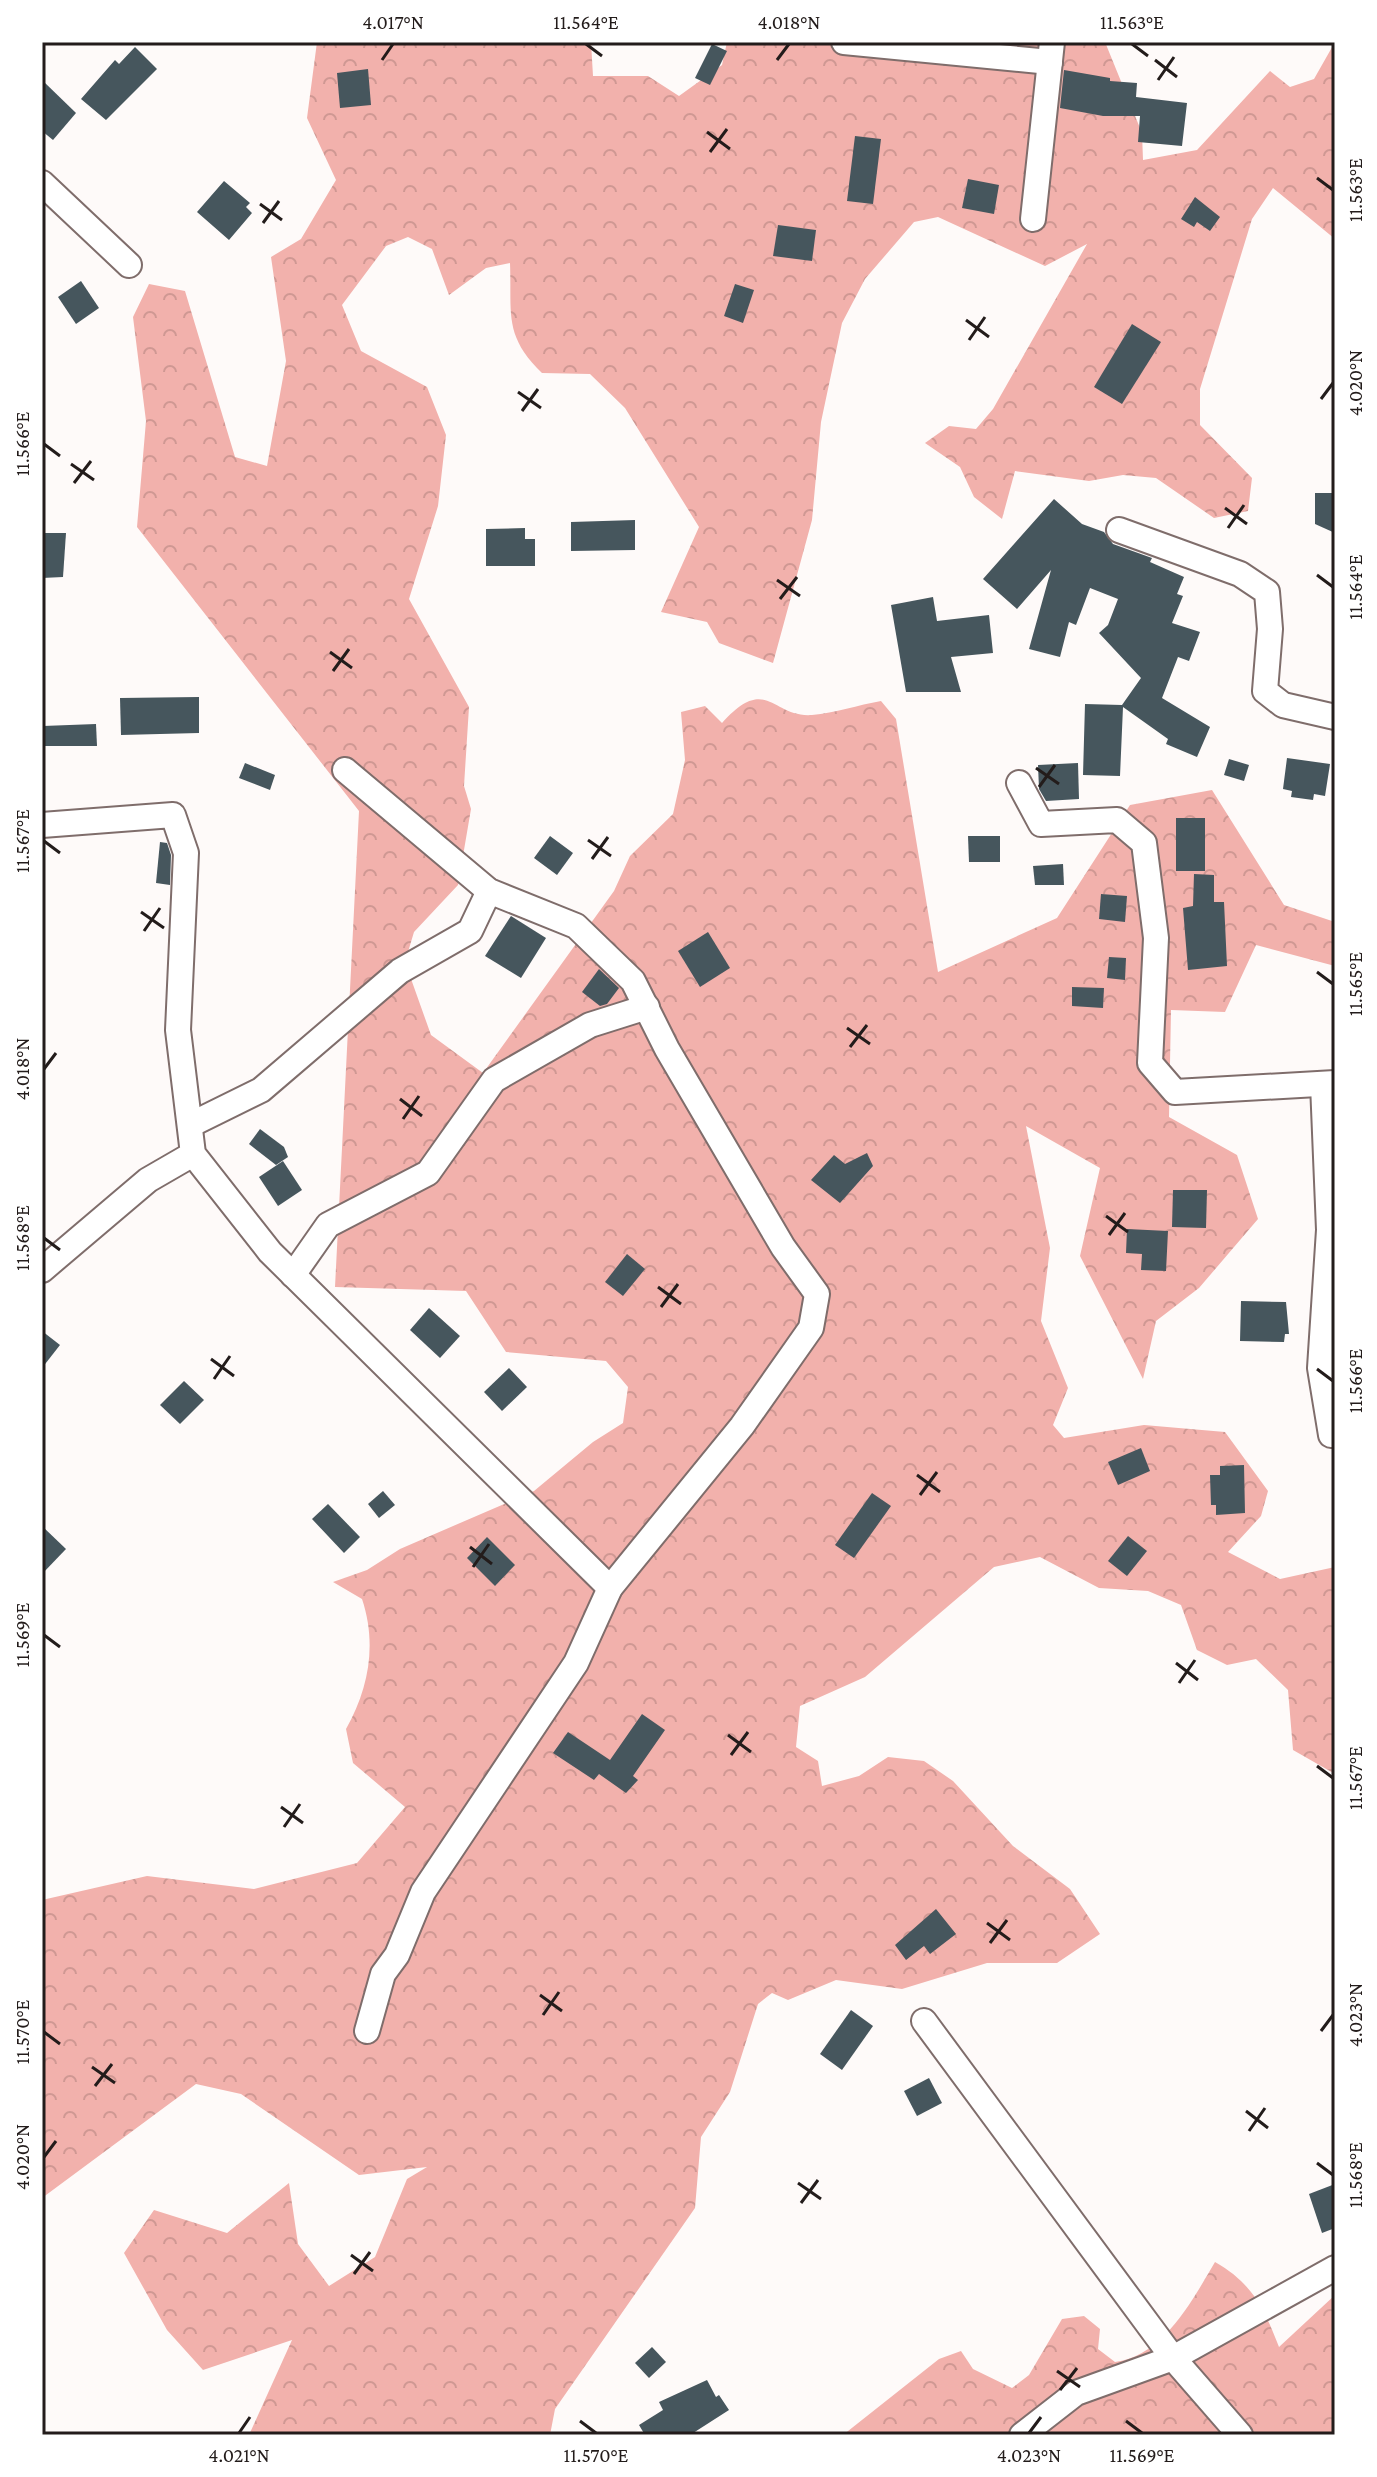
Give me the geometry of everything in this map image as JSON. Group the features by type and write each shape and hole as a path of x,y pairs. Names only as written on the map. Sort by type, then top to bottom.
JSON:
{"street":[{"path":"844,42 1051,52 1033,219"},
{"path":"42,183 129,265"},
{"path":"1119,530 1240,574 1267,592 1270,629 1265,691 1283,705 1335,717"},
{"path":"345,770 489,891 576,926 633,981 783,1247 817,1294 811,1328 742,1426 610,1588 576,1663 423,1892 397,1955 383,1974 367,2031"},
{"path":"1019,783 1041,824 1117,820 1144,843 1156,938 1150,1063 1175,1092 1329,1083 1329,1230 1320,1368 1331,1435"},
{"path":"42,825 173,815 186,853 178,1030 193,1154 270,1252 610,1588"},
{"path":"190,1125 261,1090 400,971 470,931 489,891"},
{"path":"293,1275 328,1225 428,1173 494,1080 590,1025 647,1007"},
{"path":"42,1270 148,1180 193,1154"},
{"path":"924,2021 1173,2358 1240,2435"},
{"path":"1022,2435 1076,2393 1173,2358 1335,2268"}],"green space":[{"path":"317,42 591,42 593,76 648,76 679,96 722,65 727,42 1105,42 1142,133 1143,160 1197,150 1270,71 1290,87 1314,79 1335,42 1335,239 1273,188 1252,219 1200,389 1200,425 1252,478 1248,511 1214,518 1156,478 1123,475 1089,481 1015,471 1002,519 974,497 960,467 925,443 949,426 976,429 993,409 1087,244 1045,266 938,217 914,222 865,279 842,323 821,422 812,520 773,663 719,643 707,622 661,612 699,527 625,408 590,374 542,373 521,347 512,322 510,263 486,268 449,295 432,249 408,237 386,246 342,305 361,351 427,387 446,435 438,506 409,599 469,707 464,786 471,809 458,885 414,932 405,962 431,1035 483,1073 614,891 630,856 673,814 685,760 681,712 705,706 722,723 737,708 760,699 798,714 812,715 881,701 896,719 938,972 1057,918 1130,805 1212,790 1284,905 1335,922 1335,966 1256,945 1225,1012 1171,1010 1169,1117 1237,1155 1258,1219 1199,1288 1156,1321 1143,1379 1080,1256 1100,1168 1026,1126 1050,1248 1041,1321 1068,1388 1053,1425 1064,1438 1144,1425 1225,1432 1268,1491 1261,1516 1228,1552 1280,1579 1335,1567 1335,1774 1293,1750 1288,1690 1256,1659 1227,1665 1197,1650 1181,1605 1148,1591 1099,1588 1040,1557 994,1567 865,1677 800,1706 796,1747 818,1761 822,1786 859,1776 888,1757 924,1761 953,1781 1013,1846 1070,1889 1100,1934 1057,1963 987,1963 902,1989 836,1980 788,2000 772,1993 758,2004 730,2092 701,2137 695,2208 555,2409 550,2435 249,2435 292,2340 203,2370 167,2330 124,2253 154,2210 227,2233 289,2183 298,2244 329,2286 375,2257 407,2179 427,2167 359,2175 241,2094 196,2084 42,2198 42,1900 147,1876 254,1889 357,1863 405,1807 353,1763 346,1729 365,1682 369,1633 362,1599 333,1582 367,1570 400,1549 534,1491 593,1442 623,1423 628,1387 606,1361 506,1352 466,1291 335,1287 359,811 137,527 146,421 133,317 149,284 185,291 235,457 267,466 286,361 271,257 301,239 336,180 307,118"},
{"path":"1215,2262 1248,2288 1268,2320 1279,2347 1335,2295 1335,2435 843,2435 939,2359 961,2351 973,2369 1012,2388 1029,2375 1062,2319 1084,2316 1100,2329 1098,2349 1115,2362 1132,2358 1162,2338 1186,2309"}],"building":[{"path":"712,44 727,51 710,85 695,78"},
{"path":"135,47 157,69 106,120 81,99 115,60 119,64"},
{"path":"368,69 371,105 340,108 337,73"},
{"path":"1064,70 1110,78 1110,81 1137,83 1136,97 1187,103 1182,146 1138,142 1140,116 1103,116 1060,108"},
{"path":"42,80 76,113 53,140 42,131"},
{"path":"855,136 881,139 873,204 847,201"},
{"path":"968,179 999,185 994,214 962,208"},
{"path":"224,181 250,203 246,207 252,213 229,240 197,212"},
{"path":"1195,197 1220,217 1210,231 1197,222 1194,227 1181,219"},
{"path":"778,225 816,230 812,261 773,256"},
{"path":"81,281 99,308 76,324 58,297"},
{"path":"735,284 754,290 743,323 724,316"},
{"path":"1132,324 1161,342 1122,404 1094,387"},
{"path":"1315,493 1335,493 1335,533 1315,524"},
{"path":"1054,499 1082,524 1104,532 1113,544 1152,558 1150,562 1184,577 1177,594 1183,596 1172,623 1200,632 1189,661 1178,657 1162,698 1210,727 1197,757 1166,744 1168,739 1123,707 1120,776 1083,775 1085,704 1122,705 1141,678 1099,633 1108,625 1118,599 1090,588 1076,625 1069,622 1060,657 1029,649 1051,570 1017,609 983,579"},
{"path":"635,520 635,550 571,551 571,522"},
{"path":"525,528 525,539 535,539 535,566 486,566 486,529"},
{"path":"42,533 66,533 63,577 42,578"},
{"path":"933,597 937,621 989,615 993,653 951,657 961,692 906,692 891,605"},
{"path":"199,697 199,733 121,735 120,698"},
{"path":"96,724 97,746 43,746 43,726"},
{"path":"1287,758 1330,764 1325,796 1314,794 1313,800 1291,797 1292,791 1283,789"},
{"path":"1229,759 1249,765 1244,781 1224,775"},
{"path":"245,763 275,775 270,790 239,778"},
{"path":"1078,763 1079,799 1046,801 1039,789 1038,765"},
{"path":"1176,818 1205,818 1205,871 1176,871"},
{"path":"550,836 573,853 557,875 534,858"},
{"path":"968,836 1000,836 1000,862 969,862"},
{"path":"160,842 167,843 171,855 170,885 156,883"},
{"path":"1063,864 1064,885 1035,885 1033,866"},
{"path":"1194,874 1214,875 1214,902 1224,902 1227,966 1188,970 1183,908 1193,906"},
{"path":"1101,894 1127,896 1125,922 1099,919"},
{"path":"511,916 546,938 521,978 485,956"},
{"path":"708,932 730,968 700,987 678,951"},
{"path":"1109,957 1126,958 1125,980 1107,978"},
{"path":"599,969 619,988 607,1004 600,1006 582,992"},
{"path":"1072,987 1104,988 1103,1008 1072,1006"},
{"path":"260,1129 284,1147 288,1157 276,1165 249,1144"},
{"path":"867,1153 873,1166 840,1203 811,1180 834,1155 845,1164"},
{"path":"283,1161 302,1190 278,1206 259,1177"},
{"path":"1173,1190 1207,1190 1206,1228 1172,1227"},
{"path":"1127,1229 1168,1231 1166,1271 1141,1270 1142,1254 1126,1253"},
{"path":"627,1254 645,1269 623,1296 605,1282"},
{"path":"1241,1301 1286,1302 1289,1334 1285,1334 1284,1342 1240,1341"},
{"path":"429,1308 460,1336 440,1358 410,1330"},
{"path":"42,1331 60,1345 42,1368"},
{"path":"509,1368 527,1387 502,1411 484,1392"},
{"path":"184,1381 204,1400 180,1424 160,1405"},
{"path":"1141,1448 1150,1471 1118,1485 1108,1462"},
{"path":"1244,1465 1245,1513 1216,1515 1216,1505 1211,1505 1210,1475 1220,1475 1220,1466"},
{"path":"383,1491 395,1505 379,1518 368,1504"},
{"path":"872,1493 891,1506 854,1558 835,1545"},
{"path":"328,1504 360,1537 344,1553 312,1519"},
{"path":"42,1526 66,1549 42,1574"},
{"path":"1128,1536 1147,1551 1127,1576 1108,1561"},
{"path":"487,1537 515,1565 495,1586 467,1558"},
{"path":"642,1714 665,1730 633,1776 638,1780 626,1793 599,1774 594,1780 553,1753 568,1732 610,1760"},
{"path":"936,1909 956,1934 930,1954 924,1946 906,1960 895,1945"},
{"path":"851,2010 873,2026 842,2070 820,2054"},
{"path":"929,2078 942,2103 917,2116 904,2091"},
{"path":"1335,2184 1335,2228 1322,2233 1309,2194"},
{"path":"652,2347 666,2362 649,2378 635,2363"},
{"path":"707,2380 716,2397 719,2395 729,2410 690,2435 645,2435 639,2425 663,2410 659,2402"}]}
